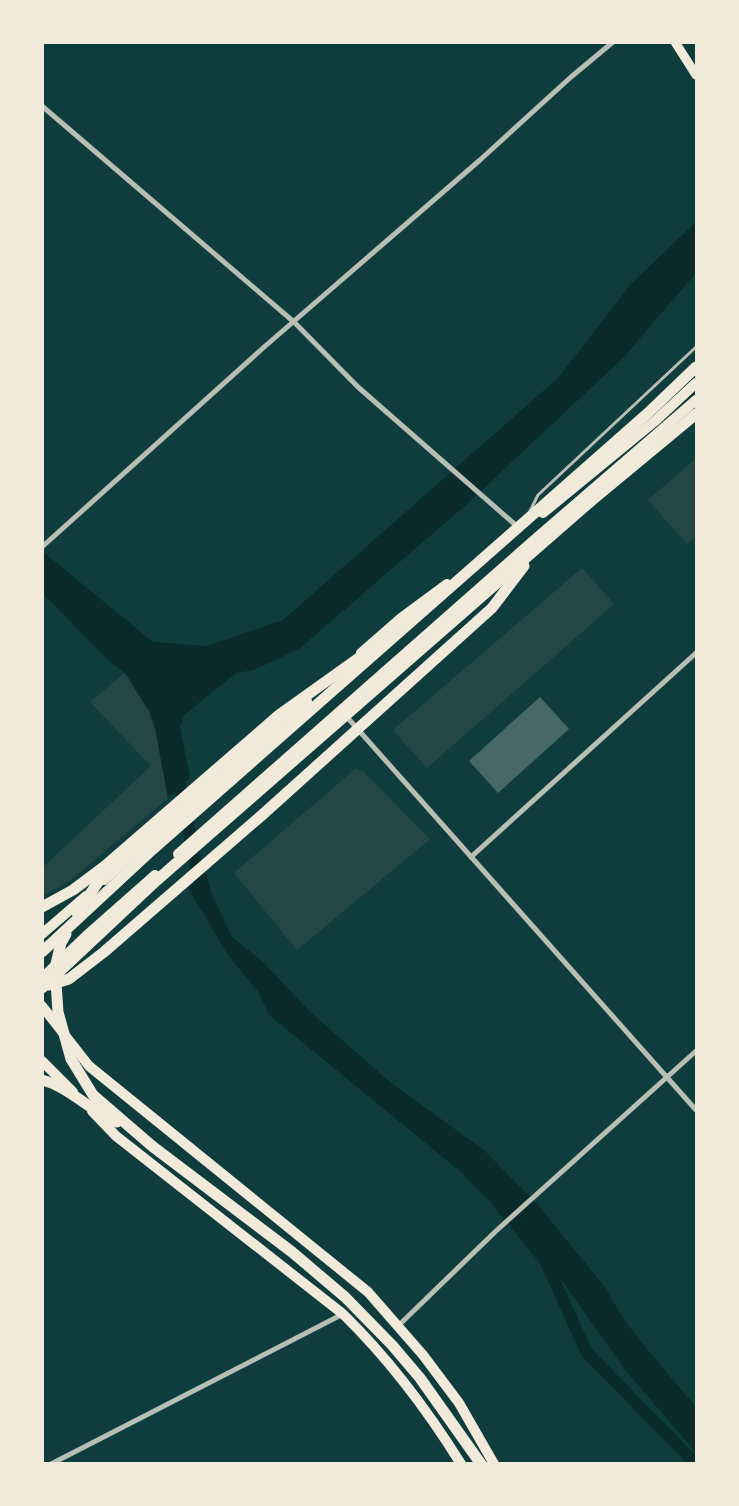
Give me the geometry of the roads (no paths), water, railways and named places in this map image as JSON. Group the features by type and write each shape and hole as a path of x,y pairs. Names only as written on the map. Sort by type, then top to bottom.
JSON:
{"highway":[{"path":"42,952 153,849 647,414 696,367"},
{"path":"42,988 156,881 598,494 696,414"},
{"path":"42,988 69,980 261,816 492,608 539,547"},
{"path":"42,907 73,890 122,852 279,715 418,616"},
{"path":"122,852 79,911 61,943 55,968 55,990 64,1038 83,1080 93,1095 128,1127 188,1175 292,1252 338,1291 392,1345 420,1378 481,1464"},
{"path":"42,1080 64,1090 101,1116 128,1127"}],"main road":[{"path":"675,42 696,75"},
{"path":"42,934 401,618 522,530 654,422 696,383"},
{"path":"42,978 86,936 341,710 696,400"},
{"path":"42,1006 89,1066 368,1292 423,1355 459,1403 494,1464"},
{"path":"42,1061 116,1136 344,1314 368,1339 440,1429 462,1464"}],"street":[{"path":"42,547 294,322 480,160 571,77 613,42"},
{"path":"42,106 294,322 358,387 522,530"},
{"path":"471,857 696,653"},
{"path":"341,710 696,1110"},
{"path":"398,1326 496,1231 696,1051"},
{"path":"51,1464 344,1314"}],"lane":[{"path":"522,530 538,495 696,347"}],"waterway":[{"path":"177,770 202,895"},
{"path":"464,1167 492,1195 545,1260 587,1353 696,1464"}]}
